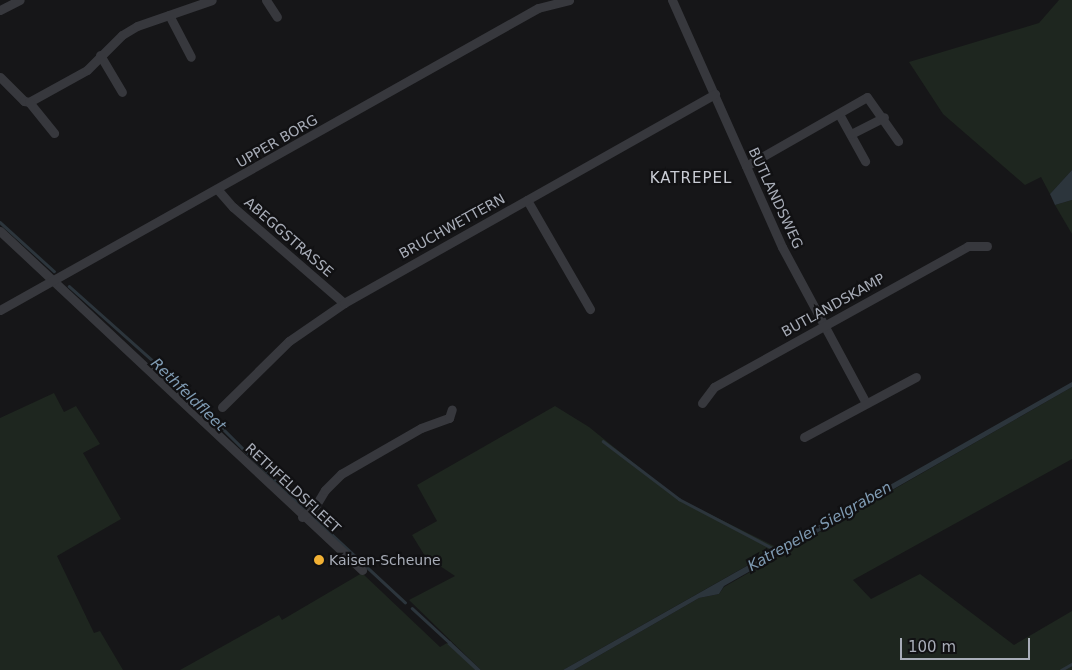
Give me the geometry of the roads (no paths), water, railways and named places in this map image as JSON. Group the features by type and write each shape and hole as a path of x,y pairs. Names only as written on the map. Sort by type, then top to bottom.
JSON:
{"street":[{"path":"0,10 20,0"},
{"path":"29,102 86,70 100,55 129,31 212,0"},
{"path":"266,0 277,17"},
{"name":"UPPER BORG","path":"0,310 218,190 538,4 569,0"},
{"name":"BUTLANDSWEG","path":"672,0 782,247 866,403"},
{"path":"169,15 191,57"},
{"path":"100,55 122,92"},
{"path":"0,77 24,101 29,102 54,134"},
{"name":"BRUCHWETTERN","path":"222,407 289,341 344,303 715,94"},
{"path":"746,166 867,97 884,117 898,141"},
{"path":"840,114 865,161"},
{"path":"851,134 884,117"},
{"name":"ABEGGSTRASSE","path":"218,190 233,208 344,303"},
{"path":"527,200 590,309"},
{"name":"RETHFELDSFLEET","path":"0,231 302,517 362,570"},
{"name":"BUTLANDSKAMP","path":"702,403 714,387 825,325 968,246 986,246"},
{"path":"804,437 916,377"},
{"path":"302,517 316,505 325,490 341,474 421,428 449,418 452,409"}],"water":[{"path":"1072,170 1072,200 1055,205 1050,194"},
{"name":"Katrepeler Sielgraben","path":"1072,382 1072,387 724,586 719,594 699,598 574,670 563,670"},
{"path":"450,641 481,670 475,670 447,644"}],"waterway":[{"name":"Rethfeldfleet","path":"0,222 54,271"},
{"name":"Rethfeldfleet","path":"69,286 171,377 304,509"},
{"name":"Katrepeler Sielgraben","path":"603,441 679,499 776,550"},
{"name":"Rethfeldfleet","path":"312,516 405,602"},
{"name":"Rethfeldfleet","path":"412,608 450,643"},
{"path":"1061,670 1072,664"}],"place":[{"name":"Kaisen-Scheune","path":"319,560"}],"district":[{"name":"KATREPEL","path":"691,179"}]}
